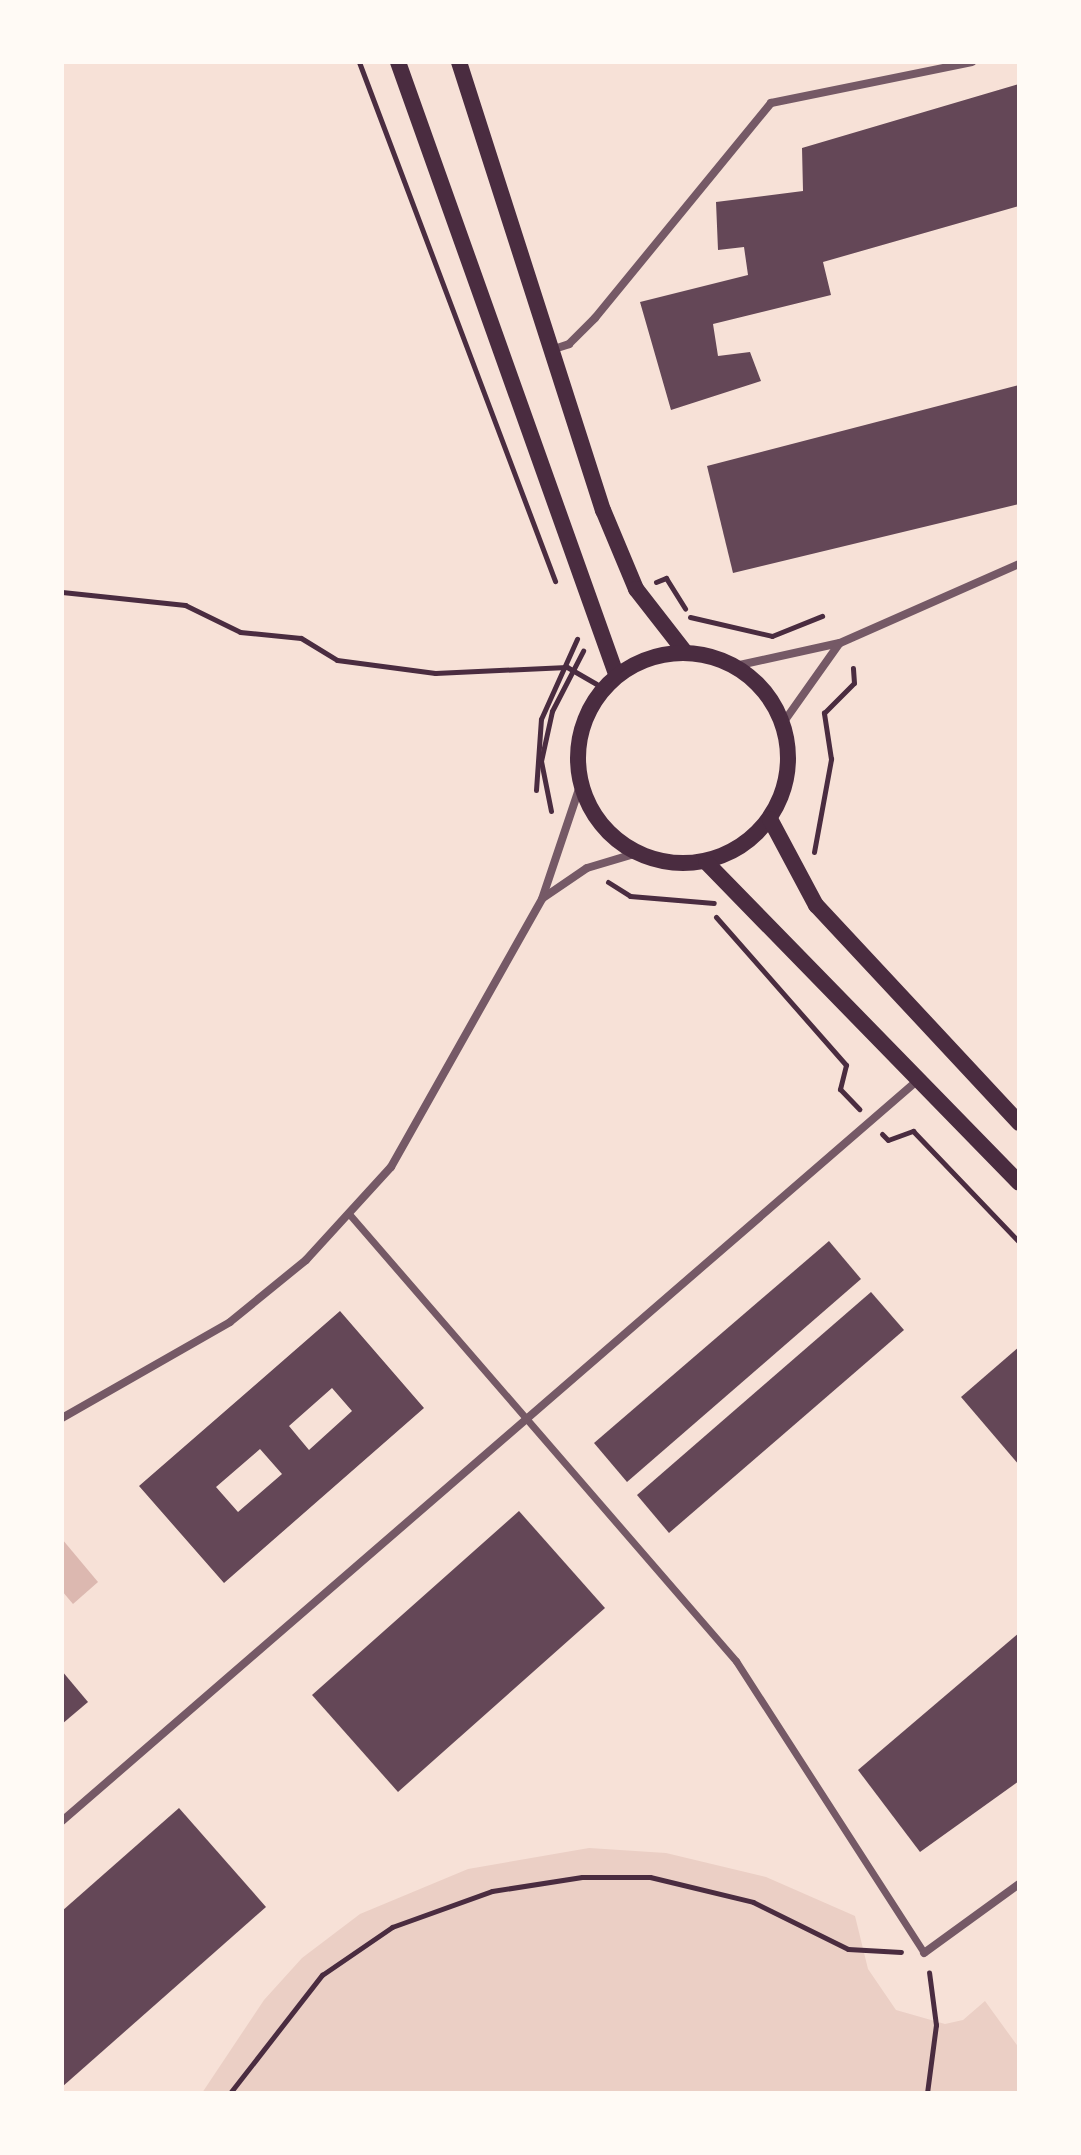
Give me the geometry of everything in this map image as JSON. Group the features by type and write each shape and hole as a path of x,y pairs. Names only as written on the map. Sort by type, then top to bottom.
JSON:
{"main road":[{"path":"398,62 616,674"},
{"path":"459,62 551,350 636,589 685,652"},
{"path":"685,652 735,666 764,689 783,723 789,760 770,819 743,846 706,862 674,864 637,853 599,822 581,783 585,720 604,689 616,674 685,652"},
{"path":"770,819 816,905 1019,1123"},
{"path":"706,862 1019,1183"}],"street":[{"path":"551,350 569,344 595,318 771,103 972,62"},
{"path":"735,666 840,643 1019,564"},
{"path":"783,723 840,643"},
{"path":"62,1418 230,1322 350,1215 391,1167 542,899 581,783"},
{"path":"542,899 587,868 637,853"},
{"path":"62,1821 522,1416 869,1118 917,1081"},
{"path":"350,1215 736,1661 924,1953 1019,1884"}],"path":[{"path":"359,62 435,279 561,596"},
{"path":"636,589 666,578 692,620 772,636 822,616"},
{"path":"62,592 185,605 240,632 301,638 337,660 399,670 567,667 604,689"},
{"path":"536,790 541,719 567,667 574,628"},
{"path":"562,840 541,761 552,711 575,672 583,632"},
{"path":"821,863 814,851 831,759 824,713 854,683 853,668"},
{"path":"587,868 630,896 721,903"},
{"path":"716,917 846,1065 840,1089 888,1140 913,1131 1019,1242"},
{"path":"736,923 751,942"},
{"path":"230,2093 304,1993 356,1949 432,1907 519,1886 650,1877 753,1902 848,1949 924,1953 936,2025 927,2093"}],"shaded area":[{"path":"62,1539 98,1582 73,1604 62,1591"},
{"path":"589,1848 666,1853 766,1877 855,1916 868,1969 896,2010 945,2024 963,2020 985,2001 1019,2048 1019,2093 202,2093 264,2000 302,1958 360,1914 468,1869"}],"building":[{"path":"1019,84 1019,206 823,262 831,295 713,324 718,356 750,352 761,381 671,410 640,302 748,275 744,247 718,250 716,202 803,191 802,148"},
{"path":"1019,385 1019,504 733,573 707,466"},
{"path":"829,1241 861,1279 627,1482 594,1443"},
{"path":"871,1292 904,1330 669,1533 637,1495"},
{"path":"340,1311 424,1408 224,1583 139,1486","holes":["332,1388 352,1411 309,1450 289,1426","260,1449 282,1474 238,1512 216,1487"]},
{"path":"1019,1347 1019,1465 961,1397"},
{"path":"519,1511 605,1608 398,1792 312,1695"},
{"path":"1019,1633 1019,1781 920,1852 858,1770"},
{"path":"62,1671 88,1702 62,1724"},
{"path":"179,1808 266,1907 62,2087 62,1911"}]}
